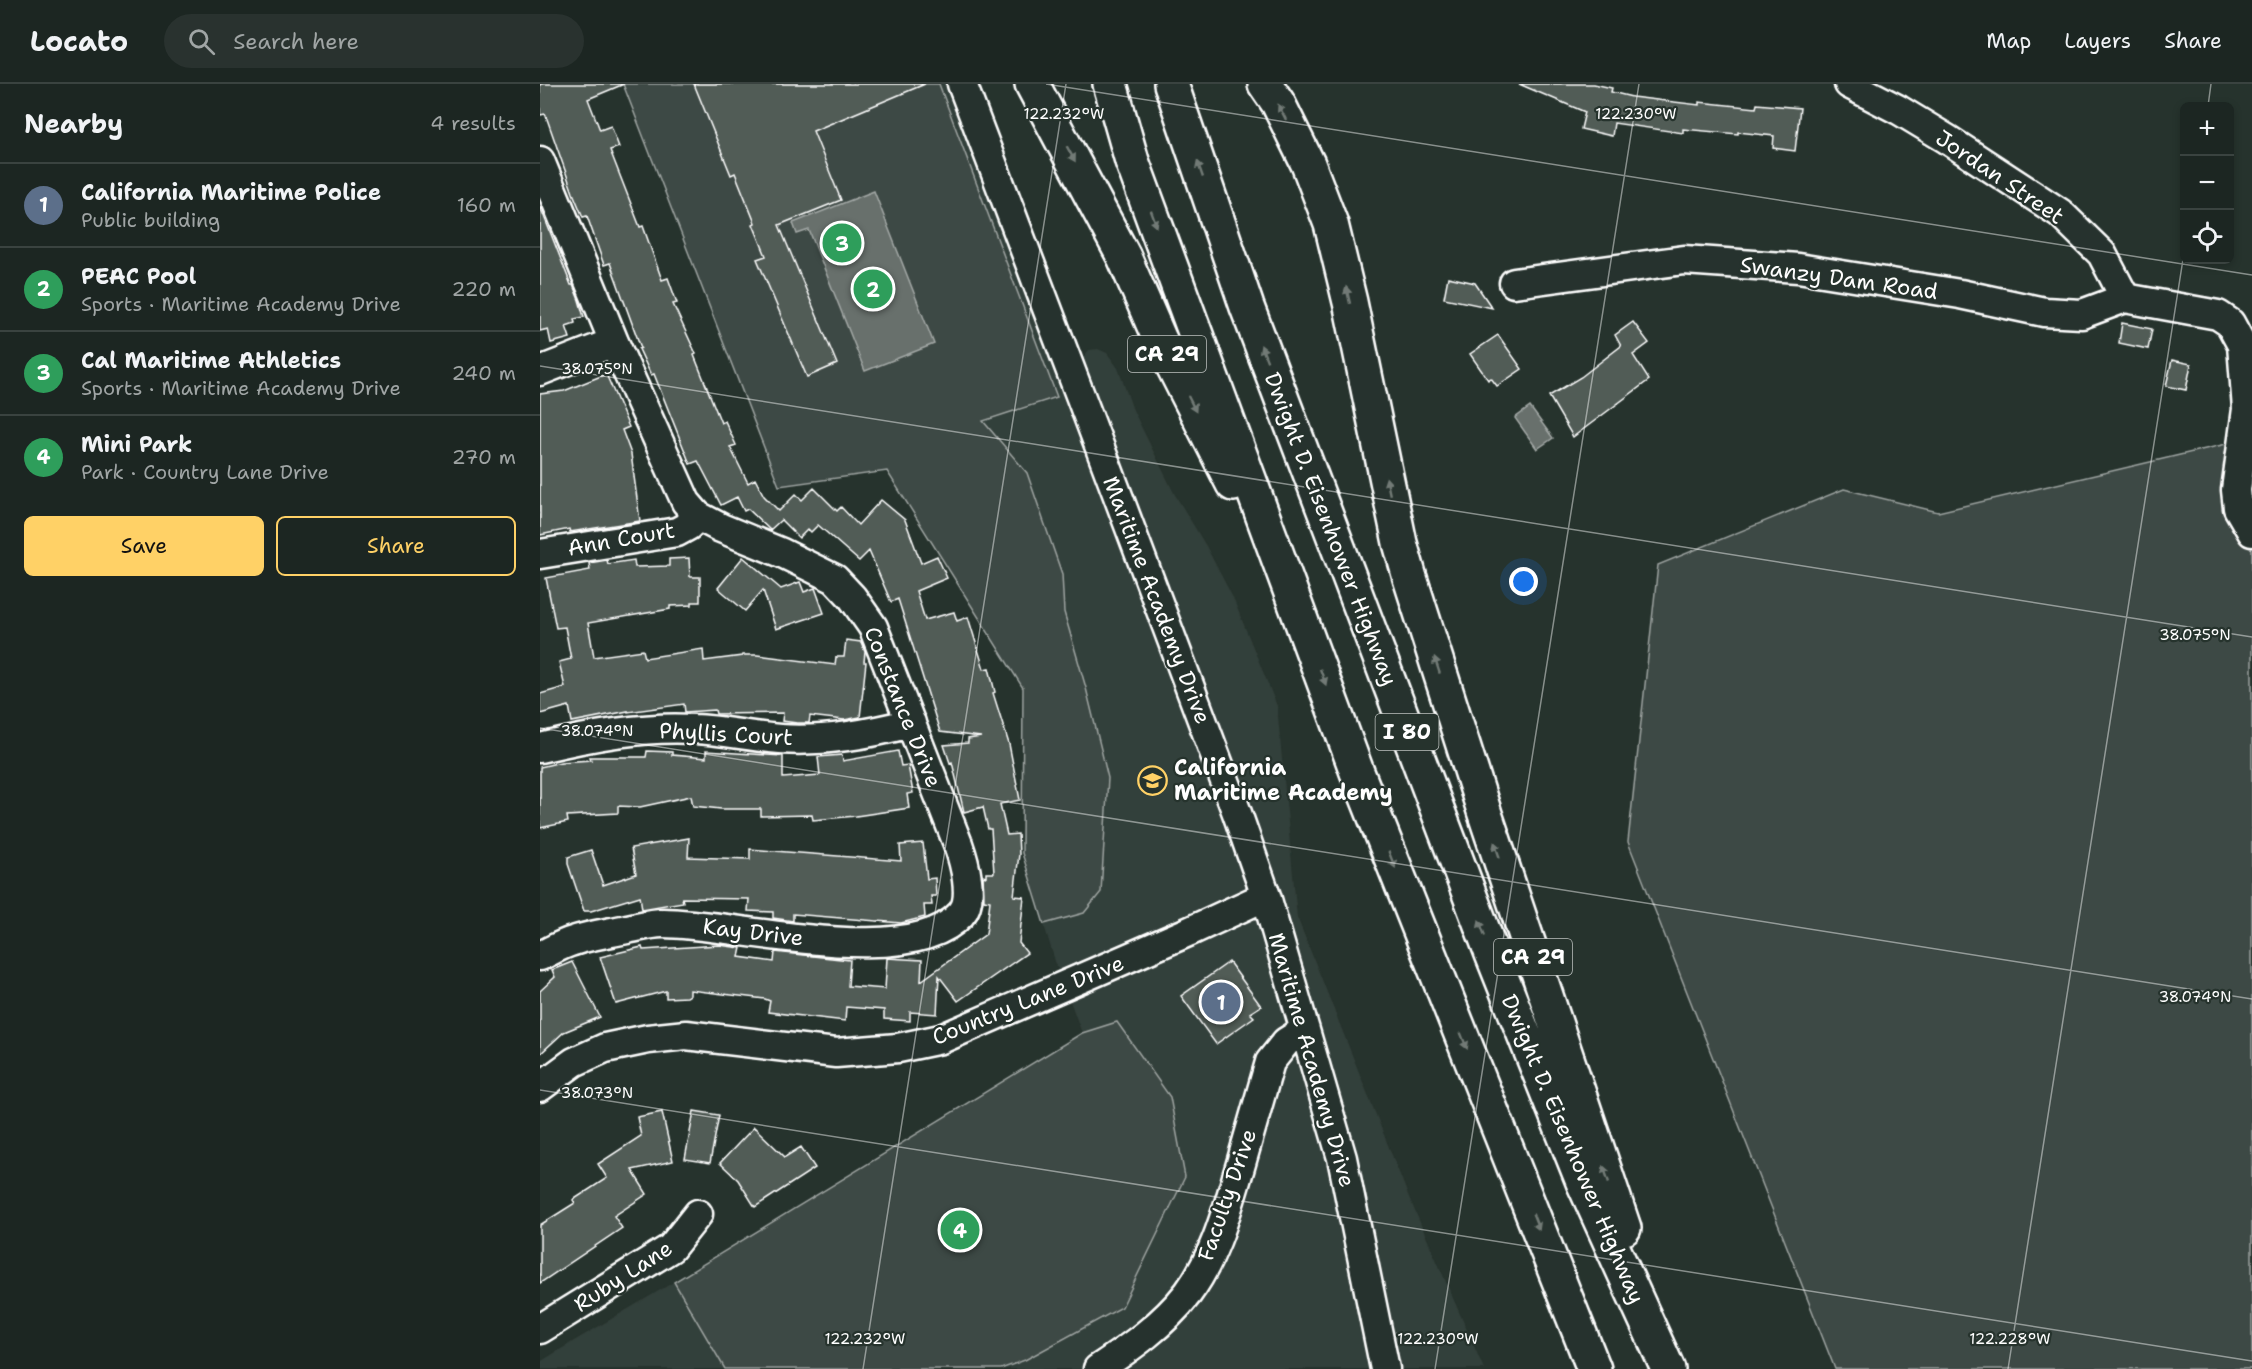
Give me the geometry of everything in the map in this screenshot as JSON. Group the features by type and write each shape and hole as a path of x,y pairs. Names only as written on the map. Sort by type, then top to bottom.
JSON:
{"highway":[{"name":"CA 29","path":"1032,84 1120,248 1160,340 1303,622"},
{"name":"I 80","path":"1110,84 1132,161 1357,772 1594,1369"},
{"name":"Dwight D. Eisenhower Highway","path":"1171,84 1246,307 1483,933 1583,1182 1670,1369"},
{"name":"CA 29","path":"1265,84 1278,103 1308,164 1332,224 1410,578 1485,814 1670,1369"}],"street":[{"name":"Maritime Academy Drive","path":"962,84 1266,896 1342,1158 1384,1369"},
{"name":"Jordan Street","path":"1848,84 1899,110 1947,139 2060,213 2103,254 2125,298"},
{"name":"Constance Drive","path":"543,177 686,502 698,516 721,528 835,579 852,597 873,627 966,869 968,891 963,913"},
{"name":"Swanzy Dam Road","path":"1514,283 1684,260 1798,267 1960,294 2044,312 2082,314 2125,298"},
{"path":"2125,298 2218,315 2230,323 2242,345 2247,409 2236,490 2238,508 2252,532"},
{"path":"540,371 614,342"},
{"name":"Ann Court","path":"540,554 677,532 688,526 698,516"},
{"name":"Phyllis Court","path":"540,748 582,738 642,730 694,729 781,739 833,739 911,723"},
{"name":"Country Lane Drive","path":"540,1087 574,1062 605,1048 648,1039 686,1035 836,1053 898,1048 941,1039 1178,937 1266,896"},
{"name":"Kay Drive","path":"540,956 572,941 661,922 853,944 915,939 942,929 963,913"},
{"name":"Faculty Drive","path":"1098,1369 1129,1349 1167,1317 1189,1292 1210,1254 1222,1222 1270,1062 1286,1042 1305,1030"},
{"name":"Ruby Lane","path":"540,1329 671,1248 698,1214"}],"shaded area":[{"name":"California Maritime Academy","path":"623,84 980,84 1083,357 1089,350 1098,349 1107,353 1118,368 1133,410 1174,493 1206,546 1233,598 1277,706 1297,917 1408,1195 1484,1369 540,1369 540,1362 848,1179 1082,1033 1055,961 1022,853 1023,687 886,471 779,486"},
{"path":"623,84 939,84 1057,397 983,421 1027,473 1062,574 1064,612 1108,778 1101,892 1084,913 1044,924 1022,853 1023,688 887,471 779,486"},
{"path":"874,191 934,344 865,371 809,230 797,234 793,223"},
{"path":"1530,407 1553,438 1537,449 1515,418"},
{"path":"2252,438 2252,1369 1835,1369 1628,842 1658,565 1844,489 1938,512"},
{"path":"1117,1022 1170,1097 1185,1177 1122,1307 1025,1360 1001,1369 725,1369 674,1282 1082,1033"}],"building":[{"path":"540,84 624,84 588,99 600,130 611,126 619,147 610,150 640,227 643,226 662,280 668,278 677,303 673,304 696,354 694,355 721,423 725,421 736,445 730,447 748,483 755,479 764,496 779,511 796,494 802,500 814,488 837,511 841,507 858,525 881,500 905,520 921,563 937,556 947,578 916,591 925,620 954,612 957,621 968,617 984,669 989,668 995,692 993,693 1009,744 1020,800 1000,804 1007,835 1018,834 1019,854 1014,896 1024,897 1019,943 1027,953 958,1001 939,976 937,1014 910,1012 910,1021 884,1019 884,1010 846,1007 845,1021 768,1012 770,1001 765,999 690,990 690,995 687,997 666,998 666,991 616,1004 600,957 642,947 643,950 719,945 741,948 739,957 774,962 775,952 850,960 848,986 885,989 887,958 922,960 921,981 986,934 990,901 984,900 983,876 986,877 986,873 994,873 991,829 988,829 983,807 964,812 952,762 950,763 944,745 968,743 968,739 981,737 940,732 898,599 891,602 869,551 859,561 818,525 811,532 808,529 799,538 781,520 770,530 748,509 744,511 737,497 721,505 698,461 690,464 654,374 651,375 639,349 641,348 610,263 604,265 587,216 583,217 573,193 546,116 545,114 540,115"},
{"path":"694,84 925,84 813,131 841,200 779,225 837,364 807,377 757,259 766,256 753,224 755,223 735,173 731,175"},
{"path":"1519,84 1594,84 1612,88 1611,92 1632,97 1699,105 1699,102 1756,108 1757,104 1800,108 1795,151 1773,148 1774,136 1738,132 1738,134 1683,129 1683,133 1614,123 1612,136 1581,129 1585,112"},
{"path":"540,206 584,317 574,319 575,323 566,326 570,338 551,343 548,329 540,331"},
{"path":"1448,277 1475,283 1492,308 1444,298"},
{"path":"1633,322 1649,343 1633,355 1649,380 1573,437 1549,396 1581,377 1621,346 1615,335"},
{"path":"2122,323 2152,329 2148,349 2119,343"},
{"path":"1498,335 1522,369 1497,386 1491,378 1488,380 1470,354"},
{"path":"2172,360 2191,364 2186,390 2166,386"},
{"path":"606,374 629,427 622,430 631,454 640,521 570,532 569,529 540,535 540,394 564,391"},
{"path":"743,557 781,589 800,582 804,592 815,588 824,613 776,629 763,590 745,611 718,588"},
{"path":"689,558 690,577 700,577 700,602 588,623 594,657 643,650 645,658 703,649 704,661 757,655 835,665 836,657 844,657 846,640 861,642 865,652 864,662 866,662 860,717 844,720 810,716 809,723 797,723 782,721 783,713 716,714 715,710 685,712 684,704 628,711 572,722 569,706 540,714 540,694 565,687 559,662 571,659 565,627 556,628 546,578 590,570 589,563 607,560 608,564 634,560 635,567 669,566 669,559"},
{"path":"647,751 672,752 672,755 706,758 706,751 783,756 783,778 820,775 818,757 842,755 843,761 898,751 901,766 908,765 913,793 907,794 909,808 813,820 812,815 761,816 761,809 693,806 691,796 640,807 618,806 618,813 567,816 568,822 540,828 540,767 561,762 591,760 590,757 646,757"},
{"path":"689,838 688,857 750,859 750,849 901,861 900,845 923,843 927,879 935,878 936,896 931,896 932,905 924,905 925,917 901,923 793,914 793,921 773,918 773,912 748,911 749,899 682,898 683,902 642,909 640,896 591,911 584,911 568,864 568,857 591,850 603,885 636,874 631,848"},
{"path":"572,962 600,1017 564,1032 540,1054 540,991 555,977 552,970"},
{"path":"1229,962 1261,1006 1250,1013 1254,1017 1216,1044 1181,996"},
{"path":"694,1111 719,1115 710,1163 685,1159"},
{"path":"662,1112 673,1161 632,1170 647,1194 614,1216 622,1228 540,1283 540,1225 575,1203 573,1200 607,1178 598,1164 641,1136 637,1117"},
{"path":"754,1127 785,1157 801,1147 815,1168 755,1207 738,1180 720,1163"}],"place":[{"name":"Cal Maritime Athletics","path":"842,243"},
{"name":"PEAC Pool","path":"873,289"},
{"name":"California Maritime Academy","path":"1153,780"},
{"name":"California Maritime Police","path":"1221,1002"},
{"name":"Mini Park","path":"960,1230"}]}
